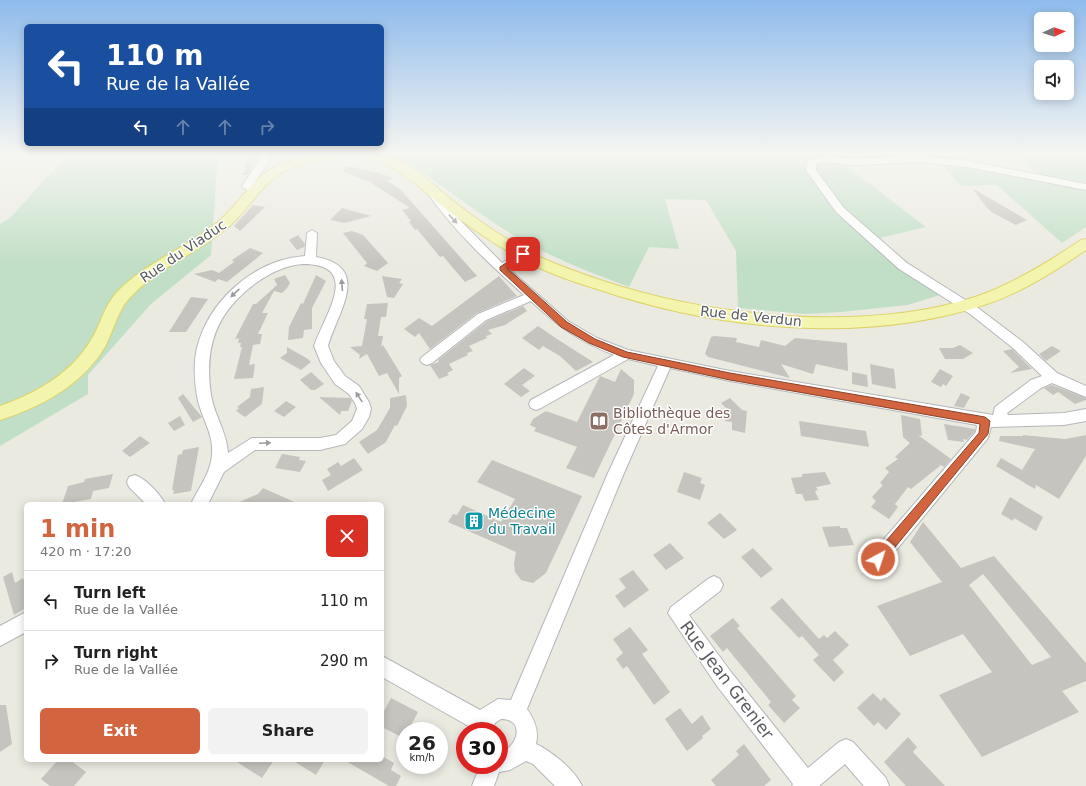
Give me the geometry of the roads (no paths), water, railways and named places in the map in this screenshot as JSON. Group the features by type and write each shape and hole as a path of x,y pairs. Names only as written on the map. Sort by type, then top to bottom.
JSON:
{"main road":[{"name":"Rue du Viaduc","path":"0,413 39,396 76,372 97,346 110,313 129,289 148,273 222,226 240,208 252,191"},
{"name":"Rue de Verdun","path":"433,191 480,227 523,254 566,273 617,291 679,307 759,319 824,322 848,321 912,315 966,305 1014,287 1050,268 1086,243"}],"street":[{"path":"431,191 449,215 502,268 564,324 592,341 626,354 665,364 993,421 1064,419 1086,415"},
{"path":"826,191 840,210 903,266 966,305 1018,344 1052,378 1086,392"},
{"path":"310,260 312,233"},
{"path":"502,268 523,254"},
{"path":"200,502 219,467 219,439 204,397 201,373 206,333 213,318 239,289 262,274 284,263 310,260 327,263 334,266 342,280 340,302 329,324 321,346 328,364 340,380 354,390 360,398 364,409 362,417 357,425 340,440 320,444 252,444 219,467"},
{"path":"427,360 482,317 532,296"},
{"path":"536,404 626,354"},
{"path":"516,711 616,473 665,364"},
{"path":"878,559 983,434 1000,411 1036,384 1052,378"},
{"path":"135,482 155,502"},
{"name":"Rue Jean Grenier","path":"714,585 677,612 724,680 805,785"},
{"path":"0,637 24,622"},
{"path":"384,667 474,722"},
{"path":"486,722 492,713 499,709 508,708 516,711 525,723 528,732 524,749 512,760 508,760"},
{"path":"524,749 540,757 570,786"},
{"path":"805,785 846,749 878,786"},
{"path":"483,786 488,774"}],"place":[{"name":"Bibliothèque des Côtes d'Armor","path":"599,421"},
{"name":"Médecine du Travail","path":"474,521"}]}
